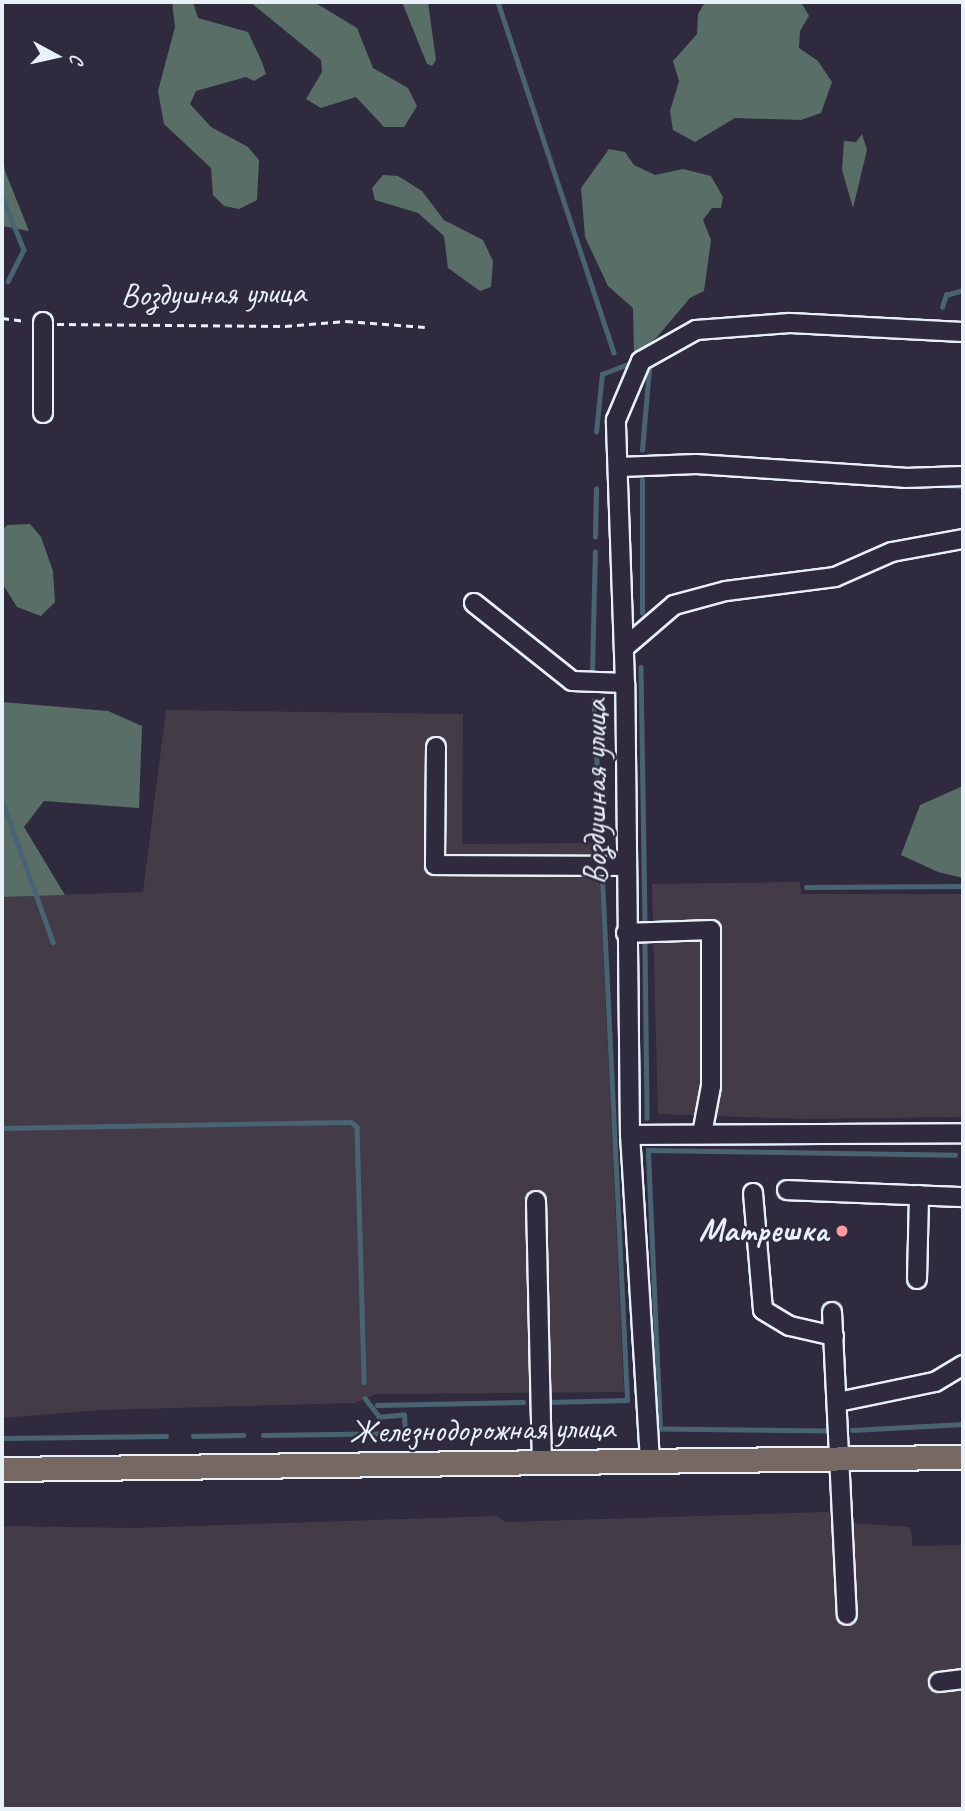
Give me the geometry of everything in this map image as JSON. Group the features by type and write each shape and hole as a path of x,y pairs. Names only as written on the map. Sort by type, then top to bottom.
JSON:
{"main road":[{"name":"Железнодорожная улица","path":"2,1469 963,1457"}],"street":[{"path":"43,322 43,413"},
{"name":"Воздушная улица","path":"650,1461 630,1135 625,683 620,467 616,420 641,361 696,330 790,323 963,332"},
{"path":"620,467 696,464 905,478 963,476"},
{"path":"624,648 674,605 726,591 835,577 892,552 963,539"},
{"path":"474,603 572,681 625,683"},
{"path":"436,747 435,865 625,866"},
{"path":"626,933 711,930 711,1086 702,1135"},
{"path":"630,1135 963,1133"},
{"path":"787,1190 963,1197"},
{"path":"753,1193 763,1310 790,1326 834,1336"},
{"path":"917,1279 919,1195"},
{"path":"536,1201 542,1462"},
{"path":"832,1312 842,1459 847,1615"},
{"path":"838,1402 935,1382 963,1365"},
{"path":"939,1682 963,1679"}],"path":[{"name":"Воздушная улица","path":"2,318 43,322 285,326 346,321 425,327"}],"shaded area":[{"path":"166,710 463,714 462,844 598,843 624,1392 376,1394 355,1403 100,1410 2,1418 2,897 143,892"},
{"path":"800,882 801,894 963,894 963,1117 804,1119 658,1114 652,884"},
{"path":"827,1512 849,1523 910,1527 913,1546 963,1545 963,1809 2,1809 2,1526 134,1528 497,1516 505,1522"}],"green space":[{"path":"172,2 193,2 198,18 248,32 266,74 254,81 246,77 196,91 190,104 211,127 248,147 259,160 257,200 239,209 224,206 213,195 211,168 164,124 158,91 175,27"},
{"path":"250,2 314,2 357,28 373,68 408,88 417,106 404,127 384,127 356,97 321,108 306,99 322,72 321,60"},
{"path":"402,2 428,2 436,60 432,66 427,64"},
{"path":"705,2 801,2 809,16 800,31 799,48 818,61 832,82 821,113 801,120 735,118 695,142 673,130 670,111 679,81 673,61 697,34 698,14"},
{"path":"862,134 867,150 853,208 842,170 844,141 856,142"},
{"path":"609,149 625,152 634,165 655,175 683,169 711,176 723,197 721,208 712,208 703,220 711,240 704,291 690,298 657,337 634,355 633,308 608,286 585,237 581,188"},
{"path":"2,151 5,171 29,231 2,226"},
{"path":"383,175 398,176 422,191 444,220 483,240 493,261 491,287 480,291 448,268 444,236 418,213 375,200 372,188"},
{"path":"30,524 41,537 53,571 55,602 41,616 17,607 2,583 2,531 7,525"},
{"path":"2,702 108,711 142,726 139,808 44,801 24,827 65,895 2,897"},
{"path":"963,786 963,878 938,872 901,855 920,805"}],"waterway":[{"path":"498,2 614,352"},
{"path":"2,196 24,250 8,281"},
{"path":"942,307 946,295 963,290"},
{"path":"596,432 602,374 628,364"},
{"path":"642,450 649,369"},
{"path":"642,480 642,613"},
{"path":"943,485 963,486"},
{"path":"595,537 596,489"},
{"path":"592,672 595,552"},
{"path":"641,667 645,920"},
{"path":"594,700 601,845"},
{"path":"2,800 53,942"},
{"path":"549,1402 627,1400 602,880"},
{"path":"806,887 963,886"},
{"path":"645,945 647,1118"},
{"path":"2,1128 351,1122 357,1127 364,1382"},
{"path":"832,1431 660,1429 648,1150 955,1155"},
{"path":"263,1435 405,1433 404,1415 379,1417 365,1399"},
{"path":"377,1405 523,1402"},
{"path":"852,1430 963,1424"},
{"path":"193,1436 243,1435"},
{"path":"2,1438 166,1436"}],"place":[{"name":"Матрешка","path":"842,1231"}]}
